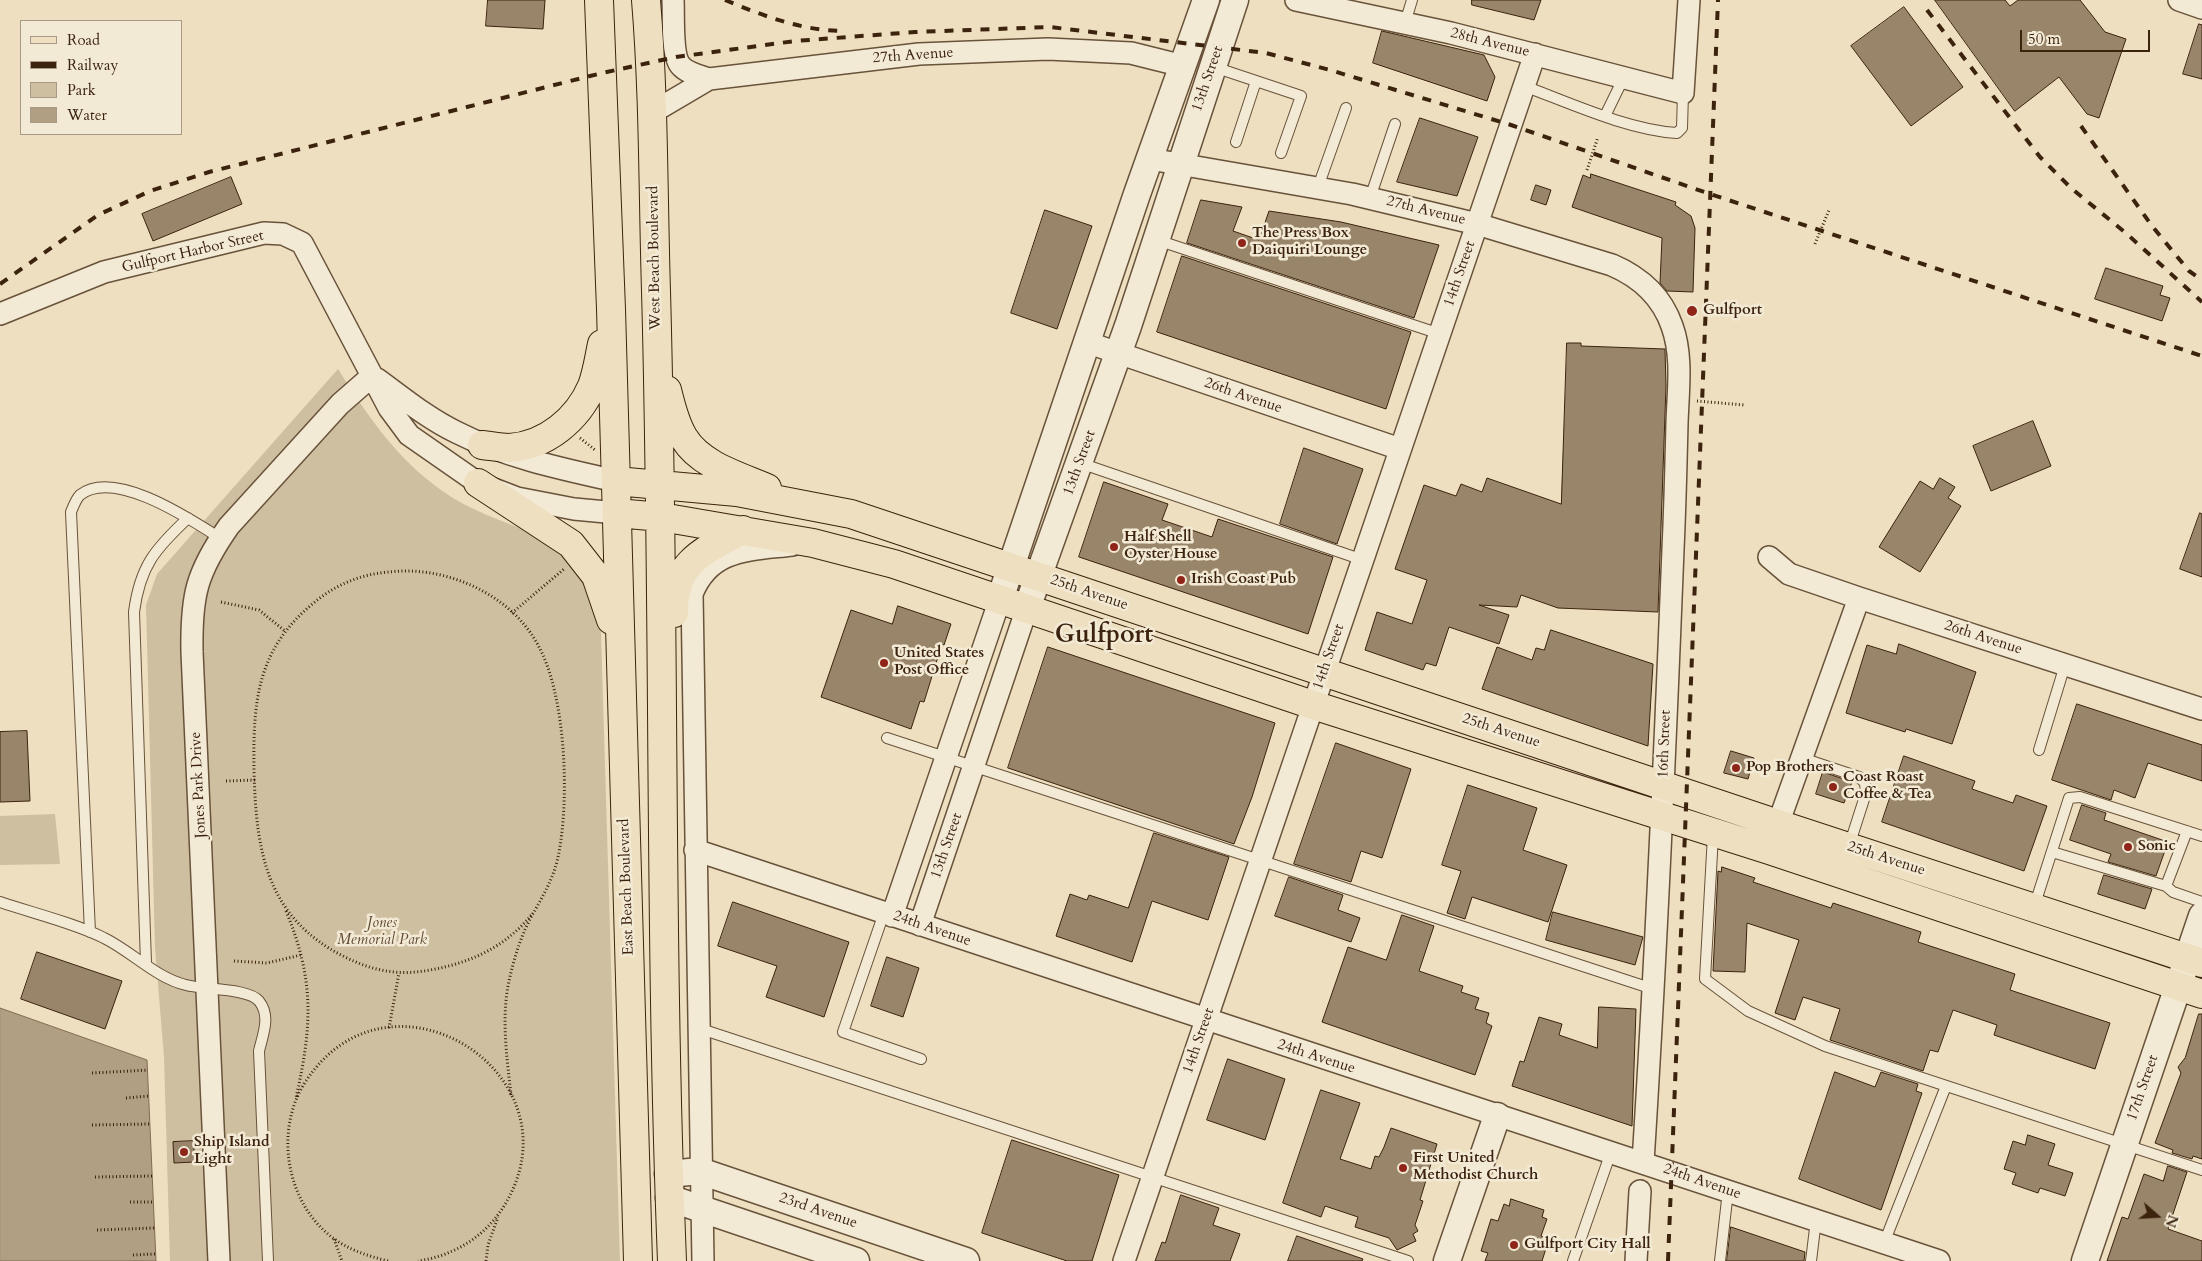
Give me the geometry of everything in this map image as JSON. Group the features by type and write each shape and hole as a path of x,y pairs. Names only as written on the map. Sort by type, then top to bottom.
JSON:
{"main road":[{"path":"599,0 611,309 616,513"},
{"name":"West Beach Boulevard","path":"646,0 653,112 661,517"},
{"path":"482,445 510,448 555,433 567,424 578,412 592,386 611,309"},
{"path":"658,356 674,417 683,438 693,451 717,466 800,503"},
{"path":"616,481 738,492 800,503"},
{"path":"478,483 549,528 571,544 580,554 596,576 620,643"},
{"name":"25th Avenue","path":"800,503 851,514 1778,824 2195,961"},
{"name":"25th Avenue","path":"616,513 661,517 813,542 894,564 1313,705 1713,834 1769,850 2190,990"},
{"name":"East Beach Boulevard","path":"616,513 638,1261"},
{"path":"661,517 660,689 672,1261"},
{"path":"665,994 676,950 674,604 676,584 683,570 695,559 714,545 743,530"}],"street":[{"path":"583,0 601,31"},
{"path":"673,0 676,57 681,66 693,74 709,78"},
{"name":"13th Street","path":"888,914 946,757 1012,567 1086,342 1206,0"},
{"name":"13th Street","path":"920,925 1026,608 1080,463 1157,240 1235,0"},
{"name":"28th Avenue","path":"1296,0 1535,54 1683,93"},
{"path":"1683,93 1689,0"},
{"name":"27th Avenue","path":"653,112 709,78 919,54 1048,49 1132,54 1183,66"},
{"name":"14th Street","path":"1124,1261 1535,54"},
{"name":"27th Avenue","path":"1150,159 1318,187 1477,224 1632,274 1657,298 1672,326"},
{"name":"Gulfport Harbor Street","path":"0,314 104,272 264,233 283,234 302,243 389,408 409,435 478,483 517,498 574,509 616,513"},
{"name":"16th Street","path":"1643,1162 1663,818 1678,401 1679,363 1672,326"},
{"name":"26th Avenue","path":"1086,342 1400,449"},
{"path":"372,376 454,432 482,445 574,472 616,481"},
{"name":"Jones Park Drive","path":"219,1261 192,615 196,587 204,565 220,538 340,404 372,376"},
{"path":"703,1261 700,1171 692,594 705,570 727,555 750,550 813,542"},
{"name":"26th Avenue","path":"1769,557 1789,574 2202,709"},
{"path":"1778,824 1859,598"},
{"name":"24th Avenue","path":"695,850 1938,1261"},
{"name":"17th Street","path":"2084,1261 2124,1144 2190,990 2202,916"},
{"path":"1447,1261 1497,1116"},
{"name":"23rd Avenue","path":"669,1186 700,1171 966,1261"},
{"path":"669,1186 702,1209 856,1261"},
{"path":"1636,1261 1640,1191"}],"lane":[{"path":"1404,23 1412,0"},
{"path":"1213,67 1301,96 1281,153"},
{"path":"1605,116 1624,77"},
{"path":"1236,142 1256,81"},
{"path":"1524,86 1605,116 1663,132 1677,133 1682,128 1683,93"},
{"path":"1318,187 1346,108"},
{"path":"1370,198 1395,124"},
{"path":"1157,240 1440,334"},
{"path":"1080,463 1363,560"},
{"path":"90,932 71,512 79,496 95,487 110,487 153,500 188,518 220,538"},
{"path":"146,963 134,612 137,588 142,572 159,548 188,518"},
{"path":"2039,750 2065,665"},
{"path":"887,738 1653,989"},
{"path":"1802,758 1859,777 1865,783 1866,793 1849,847"},
{"path":"2034,908 2069,798 2080,797 2202,836"},
{"path":"2166,886 2187,831"},
{"path":"1713,834 1704,979 1748,1011 1825,1046 2202,1170"},
{"path":"2052,852 2166,886 2173,892 2202,902"},
{"path":"0,902 104,937 184,985 251,995 258,999 264,1009 266,1018 259,1051 268,1261"},
{"path":"888,914 843,1032 921,1058"},
{"path":"698,1028 1408,1261"},
{"path":"1884,1243 1946,1086"},
{"path":"1573,1261 1611,1152"},
{"path":"1720,1261 1728,1191"},
{"path":"1811,1261 1816,1220"}],"path":[{"path":"1587,170 1598,137"},
{"path":"1814,244 1829,210"},
{"path":"1678,401 1744,405"},
{"path":"574,433 590,448"},
{"path":"512,613 565,569"},
{"path":"388,1261 356,1251 332,1237 316,1222 304,1206 295,1187 289,1167 289,1125 295,1104 308,1034 309,999 301,955 284,906 269,874 262,848 255,780 254,726 259,689 267,661 285,631 307,608 339,586 370,575 403,570 439,575 465,583 487,594 512,613 532,635 548,668 558,712 563,765 563,813 558,858 549,886 533,913 516,957 507,995 505,1038 511,1095"},
{"path":"221,602 259,610 285,631"},
{"path":"226,782 255,780"},
{"path":"284,906 310,936 338,954 366,966 398,973 437,969 482,954 515,934 533,913"},
{"path":"234,962 267,963 301,955"},
{"path":"389,1028 398,973"},
{"path":"295,1104 303,1086 330,1054 363,1035 389,1028 418,1028 453,1037 487,1061 501,1077 511,1095 522,1135 517,1177 510,1196 499,1214 485,1230 469,1243 450,1253 418,1261"},
{"path":"92,1074 148,1070"},
{"path":"126,1098 149,1096"},
{"path":"92,1125 150,1124"},
{"path":"94,1177 152,1176"},
{"path":"130,1202 153,1202"},
{"path":"486,1261 490,1238 499,1214"},
{"path":"96,1230 154,1228"},
{"path":"332,1237 342,1261"},
{"path":"133,1255 155,1254"}],"green space":[{"name":"Jones Memorial Park","path":"338,369 371,419 396,450 425,478 475,510 537,535 555,546 578,572 590,591 595,604 601,633 620,1261 170,1261 164,1057 155,948 146,605 157,574"},
{"path":"55,814 60,864 0,865 0,816"}],"water":[{"path":"0,1008 147,1060 156,1261 0,1261"}],"building":[{"path":"488,0 545,0 543,29 486,26"},
{"path":"1472,0 1541,0 1534,20 1472,5"},
{"path":"1935,0 2005,0 2010,6 2018,0 2080,0 2105,32 2126,39 2099,118 2087,114 2059,77 2015,111"},
{"path":"1904,7 1963,87 1911,126 1851,46"},
{"path":"2199,24 2202,25 2202,79 2183,74"},
{"path":"1382,31 1484,55 1495,77 1487,101 1373,63"},
{"path":"1420,118 1478,137 1457,196 1397,182"},
{"path":"1591,174 1676,202 1675,205 1691,216 1695,228 1693,292 1667,291 1660,283 1662,238 1572,207 1583,175 1590,178"},
{"path":"231,177 242,204 153,241 142,214"},
{"path":"1536,185 1551,190 1546,205 1531,200"},
{"path":"1201,200 1242,207 1233,231 1259,240 1269,211 1341,222 1439,245 1414,318 1187,243"},
{"path":"1045,210 1092,226 1057,329 1011,313"},
{"path":"1182,256 1411,332 1386,409 1157,332"},
{"path":"2106,268 2163,286 2160,295 2170,298 2162,321 2095,299"},
{"path":"1567,343 1581,343 1581,346 1665,349 1666,386 1658,612 1558,608 1521,595 1517,607 1479,605 1509,615 1499,644 1449,627 1436,666 1426,663 1423,670 1365,650 1377,612 1412,624 1427,580 1395,569 1424,485 1456,496 1461,484 1482,492 1487,478 1561,504"},
{"path":"2033,421 2051,466 1991,491 1973,446"},
{"path":"1304,448 1363,469 1337,544 1280,524"},
{"path":"1940,478 1955,487 1948,498 1961,506 1920,572 1879,547 1920,481 1933,489"},
{"path":"1104,482 1168,504 1162,520 1212,537 1218,519 1333,557 1308,634 1079,557"},
{"path":"2200,513 2202,514 2202,577 2180,569"},
{"name":"United States Post Office","path":"898,606 951,624 944,645 942,644 924,702 920,701 911,729 821,697 851,610 892,624"},
{"path":"1551,630 1653,664 1648,746 1482,689 1497,647 1532,660 1536,648 1544,650"},
{"path":"1899,644 1976,672 1952,744 1906,729 1905,732 1846,713 1867,645 1896,654"},
{"path":"1048,647 1275,723 1252,797 1234,844 1008,768"},
{"path":"2077,704 2202,745 2202,781 2148,763 2135,798 2114,790 2111,800 2052,780"},
{"path":"27,731 30,801 0,802 0,732"},
{"path":"1336,743 1411,769 1382,858 1361,851 1351,882 1294,864"},
{"path":"1731,751 1754,758 1748,779 1724,773"},
{"path":"1904,756 1975,781 1972,789 2013,803 2016,795 2047,806 2024,871 1882,822"},
{"path":"1823,772 1852,782 1844,803 1816,794"},
{"path":"1468,785 1537,808 1523,850 1567,865 1548,922 1472,897 1465,919 1447,913 1461,871 1442,865"},
{"name":"Sonic","path":"2082,805 2106,813 2104,820 2168,842 2156,876 2108,862 2111,854 2070,840"},
{"path":"1154,833 1229,857 1208,920 1152,901 1132,962 1056,936 1070,894 1087,900 1089,895 1128,908"},
{"path":"1722,867 1755,878 1753,882 1831,908 1833,903 1921,932 1918,942 2015,974 2010,990 2110,1023 2095,1069 1994,1035 1997,1025 1953,1010 1938,1052 1930,1050 1923,1071 1830,1040 1840,1009 1803,997 1795,1020 1775,1013 1799,940 1747,923 1745,972 1713,971 1718,871 1721,872"},
{"path":"2104,875 2152,889 2145,909 2098,894"},
{"path":"1289,877 1343,895 1338,910 1360,918 1351,942 1275,916"},
{"path":"733,902 849,942 824,1017 766,997 777,966 718,946"},
{"path":"1553,912 1643,937 1635,965 1546,940"},
{"path":"1402,915 1434,926 1419,971 1463,986 1461,992 1479,998 1475,1009 1489,1013 1486,1023 1492,1026 1475,1075 1322,1022 1348,947 1386,960"},
{"path":"37,952 122,981 105,1029 21,999"},
{"path":"887,957 919,968 903,1017 871,1006"},
{"path":"1599,1007 1636,1009 1632,1126 1512,1086 1520,1061 1524,1062 1539,1017 1562,1024 1559,1035 1597,1048"},
{"path":"2199,1014 2202,1014 2202,1159 2193,1156 2192,1159 2172,1153 2173,1150 2155,1143 2181,1073 2178,1067 2185,1058"},
{"path":"1228,1059 1285,1079 1265,1140 1207,1120"},
{"path":"1835,1072 1875,1087 1881,1072 1918,1084 1916,1091 1922,1093 1881,1210 1799,1179"},
{"path":"1321,1090 1360,1103 1340,1159 1371,1169 1375,1156 1379,1157 1391,1128 1437,1144 1420,1200 1423,1201 1415,1225 1418,1231 1413,1234 1416,1241 1397,1250 1389,1238 1355,1227 1358,1217 1325,1206 1321,1217 1283,1203"},
{"path":"2028,1135 2055,1144 2048,1165 2073,1173 2065,1196 2040,1188 2038,1193 2012,1184 2016,1173 2004,1169 2013,1141 2025,1145"},
{"path":"1012,1140 1119,1175 1092,1261 1067,1261 982,1233"},
{"name":"Ship Island Light","path":"194,1141 194,1162 174,1163 173,1142"},
{"path":"2168,1166 2187,1172 2168,1229 2202,1241 2202,1261 2107,1261 2122,1217 2128,1219 2144,1174 2163,1181"},
{"path":"1181,1195 1219,1208 1213,1225 1240,1234 1230,1261 1155,1261 1162,1242 1165,1243"},
{"path":"1511,1199 1544,1210 1542,1217 1547,1219 1541,1236 1549,1239 1542,1261 1485,1261 1488,1253 1481,1251 1491,1219 1498,1221 1504,1204 1509,1206"},
{"path":"1731,1227 1805,1252 1804,1261 1727,1261"},
{"path":"1297,1236 1363,1259 1362,1261 1288,1261"}],"railway":[{"path":"725,0 784,22 814,28 845,31"},
{"path":"1668,1261 1718,0"},
{"path":"1927,10 2040,157 2071,188 2127,234 2202,302"},
{"path":"0,284 98,215 150,191 209,172 602,73 676,57 795,41 915,32 1050,27 1266,53 1330,70 1511,125 1710,194 2202,356"},
{"path":"2081,126 2152,226 2189,271 2202,280"}],"place":[{"name":"The Press Box Daiquiri Lounge","path":"1242,243"},
{"name":"Gulfport","path":"1692,311"},
{"name":"Half Shell Oyster House","path":"1114,547"},
{"name":"Irish Coast Pub","path":"1181,580"},
{"name":"United States Post Office","path":"884,663"},
{"name":"Pop Brothers","path":"1736,768"},
{"name":"Coast Roast Coffee & Tea","path":"1833,787"},
{"name":"Sonic","path":"2128,847"},
{"name":"Ship Island Light","path":"184,1152"},
{"name":"First United Methodist Church","path":"1403,1168"},
{"name":"Gulfport City Hall","path":"1514,1245"}],"district":[{"name":"Gulfport","path":"1104,636"}]}
